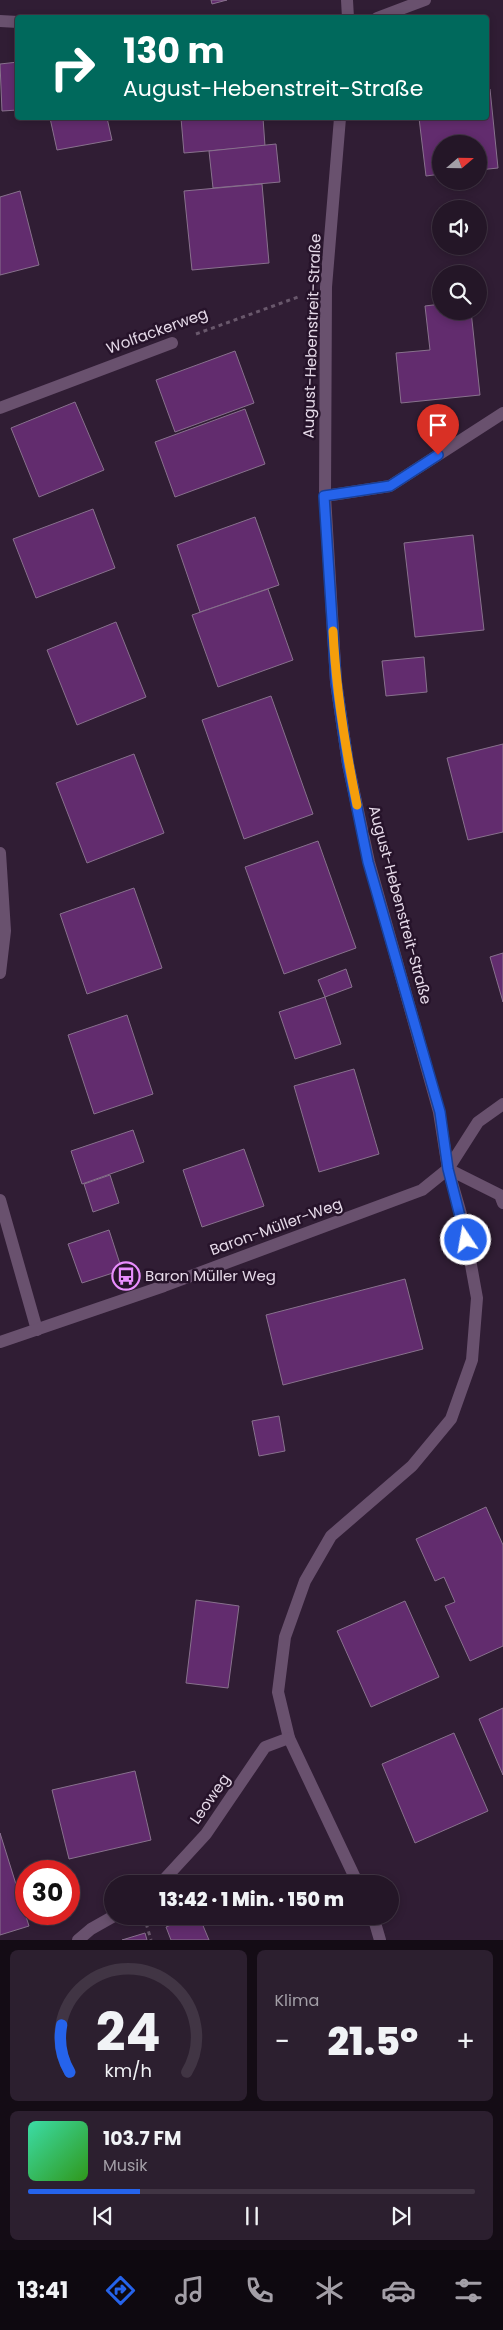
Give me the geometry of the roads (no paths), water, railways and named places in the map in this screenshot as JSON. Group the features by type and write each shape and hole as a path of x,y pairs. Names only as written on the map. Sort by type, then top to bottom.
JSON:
{"street":[{"path":"347,0 348,15"},
{"path":"385,15 425,0"},
{"path":"0,21 15,22"},
{"name":"August-Hebenstreit-Straße","path":"340,120 326,287 324,496 336,682 348,764 368,862 440,1112 448,1169 462,1221 477,1298 472,1360 451,1419 412,1466 331,1536 305,1581 285,1636 278,1692 289,1738 354,1875"},
{"name":"Wolfackerweg","path":"0,408 172,343"},
{"path":"324,496 390,486 503,413"},
{"path":"0,853 6,931 0,973"},
{"name":"Baron-Müller-Weg","path":"0,1342 164,1286 422,1190 448,1169 478,1122 503,1104"},
{"path":"448,1169 500,1196 503,1203"},
{"path":"0,1200 37,1330"},
{"name":"Leoweg","path":"168,1875 206,1834 265,1747 289,1738"},
{"path":"78,1940 104,1922"},
{"path":"376,1925 380,1940"}],"place":[{"name":"Baron Müller Weg","path":"126,1276"}]}
